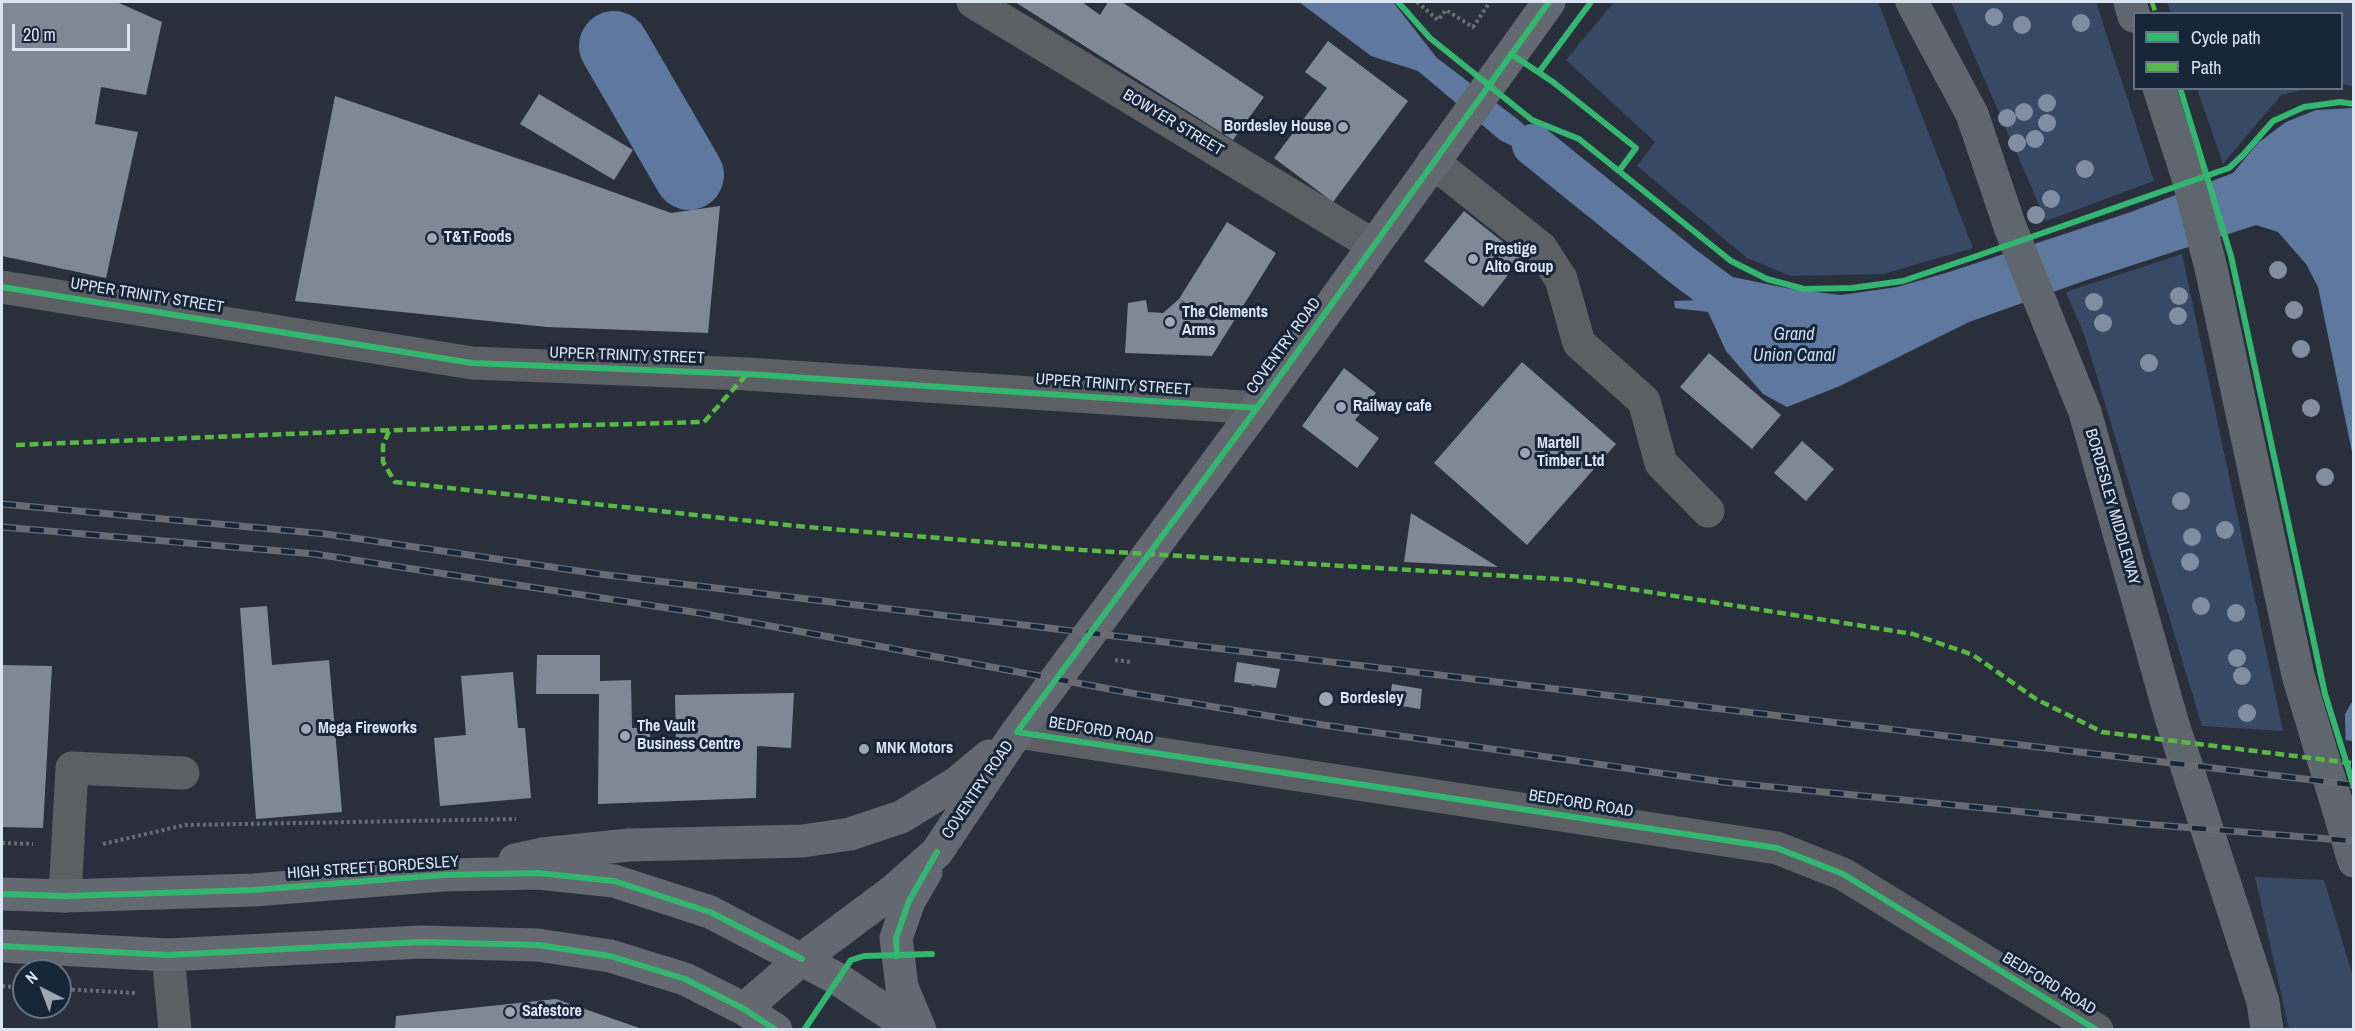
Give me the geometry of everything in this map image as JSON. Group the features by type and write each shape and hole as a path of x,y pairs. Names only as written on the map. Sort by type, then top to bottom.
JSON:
{"highway":[{"name":"BORDESLEY MIDDLEWAY","path":"1912,2 1972,114 2010,227 2085,412 2172,721 2263,1002 2267,1029"},
{"path":"2160,90 2188,178 2211,268 2298,675 2354,861"}],"main road":[{"name":"COVENTRY ROAD","path":"920,1029 902,987 896,938 909,901 937,852 1017,732 1257,408 1549,2"},
{"path":"443,875 542,854 629,845 803,841 850,834 901,817 958,782 1017,732"},
{"name":"COVENTRY ROAD","path":"744,1009 802,959 858,919 937,852"},
{"name":"HIGH STREET BORDESLEY","path":"2,894 65,896 253,890 443,875 538,873 614,881 710,912 838,979 914,1029"},
{"path":"2,946 168,955 422,942 538,945 610,956 685,979 744,1009 776,1029"}],"street":[{"name":"BOWYER STREET","path":"973,2 1373,245"},
{"path":"1441,152 1541,248 1561,279 1579,343 1644,400 1661,463 1708,511"},
{"name":"UPPER TRINITY STREET","path":"2,287 472,363 747,374 1257,408"},
{"name":"BEDFORD ROAD","path":"1017,732 1777,848 1843,874 2097,1029"},
{"path":"65,896 72,768 183,773"},
{"path":"168,955 175,1029"}],"path":[{"path":"1417,2 1438,20 1446,10 1473,27 1490,2"},
{"path":"1253,686 1254,680"},
{"path":"2,843 94,846 185,825 519,819"},
{"path":"72,990 171,995"}],"shaded area":[{"path":"1614,2 1878,2 1973,248 1883,274 1791,276 1747,258 1637,166 1655,142 1566,60"},
{"path":"1951,2 2096,2 2154,181 2046,221"},
{"path":"2167,2 2353,2 2353,86 2343,84 2343,12 2171,12"},
{"path":"2198,90 2301,90 2281,95 2223,164"},
{"path":"2182,254 2283,731 2202,726 2085,337 2066,292"},
{"path":"2255,877 2324,880 2353,977 2353,1029 2289,1029"}],"water":[{"path":"1299,2 1393,2 1437,58 1520,121 1578,179 1500,140 1418,71 1371,56"},
{"name":"Grand Union Canal","path":"2353,108 2353,457 2318,287 2306,264 2278,232 2256,225 2084,281 1969,322 1840,386 1787,407 1763,394 1726,351 1708,312 1675,308 1674,301 1703,300 1684,267 1791,289 1841,295 1897,287 1949,272 2131,212 2233,173 2258,143 2286,122 2316,110"},
{"path":"2353,700 2353,780 2346,761 2345,714"}],"pier":[{"path":"2343,740 2353,741 2354,783 2351,782 2343,762"}],"building":[{"path":"2,2 117,2 162,22 146,95 101,87 95,124 138,132 106,278 2,256"},
{"path":"1015,2 1082,2 1100,15 1108,2 1122,2 1264,97 1233,140"},
{"name":"Bordesley House","path":"1328,41 1408,101 1333,202 1274,158 1327,88 1305,72"},
{"path":"539,94 633,150 614,180 520,124"},
{"name":"T&T Foods","path":"335,96 671,213 720,206 708,333 547,327 295,301"},
{"name":"Prestige Alto Group","path":"1464,211 1522,257 1483,307 1424,261"},
{"path":"1227,222 1276,253 1212,356 1125,353 1128,303 1146,300 1148,312 1163,313 1179,299","holes":["1179,299 1214,321 1189,308"]},
{"path":"1709,353 1781,415 1752,449 1680,387"},
{"name":"Martell Timber Ltd","path":"1522,362 1616,444 1527,545 1434,463"},
{"name":"Railway cafe","path":"1344,368 1376,393 1355,420 1379,438 1357,468 1302,426"},
{"path":"1802,441 1834,469 1806,501 1774,473"},
{"path":"1411,513 1498,567 1404,562"},
{"path":"267,606 272,665 329,660 342,812 256,819 240,608"},
{"path":"537,655 600,655 600,681 631,680 632,728 650,728 650,744 676,744 675,695 794,693 791,748 757,746 756,798 598,804 599,694 536,694"},
{"path":"1237,662 1280,669 1276,688 1234,682"},
{"path":"2,665 52,666 43,828 2,827"},
{"path":"513,672 518,728 525,728 531,798 440,806 434,738 466,735 461,676"},
{"path":"1392,684 1422,689 1420,709 1389,704"},
{"name":"Safestore","path":"556,999 645,1030 395,1030 396,1016"}],"waterway":[{"path":"614,46 689,175"},
{"name":"Grand Union Canal","path":"1533,145 1731,302"}],"railway":[{"path":"2,504 326,534 599,574 2354,785"},
{"path":"2,527 315,554 700,613 1142,695 1323,725 1723,782 2144,824 2354,841"}],"marked path":[{"path":"2152,2 2155,12"},
{"path":"16,445 362,431 704,422 747,374"},
{"path":"389,431 383,445 383,462 395,482 796,526 1082,550 1574,580 1913,634 1973,655 2036,699 2102,732 2351,763"}],"cycle path":[{"path":"1398,2 1430,38 1532,120 1579,139 1731,261 1767,279 1804,289 1852,288 1903,281 2229,168 2273,121 2304,107 2340,102 2354,104"},
{"path":"1549,2 1257,408 1017,732 1777,848 1843,874 2097,1030"},
{"path":"1539,72 1591,2"},
{"path":"1511,54 1553,82 1636,148 1619,171"},
{"path":"2181,90 2231,256 2325,694 2354,787"},
{"path":"2,287 472,363 747,374 1257,408"},
{"path":"897,956 896,938 909,901 937,852"},
{"path":"2,894 65,896 253,890 443,875 538,873 614,881 710,912 802,959"},
{"path":"2,946 168,955 422,942 538,945 610,956 685,979 744,1009 776,1030"},
{"path":"804,1030 851,960 864,956 932,954"}],"place":[{"name":"Bordesley House","path":"1343,127"},
{"name":"T&T Foods","path":"432,238"},
{"name":"Prestige Alto Group","path":"1473,259"},
{"name":"The Clements Arms","path":"1170,322"},
{"name":"Railway cafe","path":"1341,407"},
{"name":"Martell Timber Ltd","path":"1525,453"},
{"name":"Bordesley","path":"1326,699"},
{"name":"Mega Fireworks","path":"306,729"},
{"name":"The Vault Business Centre","path":"625,736"},
{"name":"MNK Motors","path":"864,749"},
{"name":"Safestore","path":"510,1012"}]}
